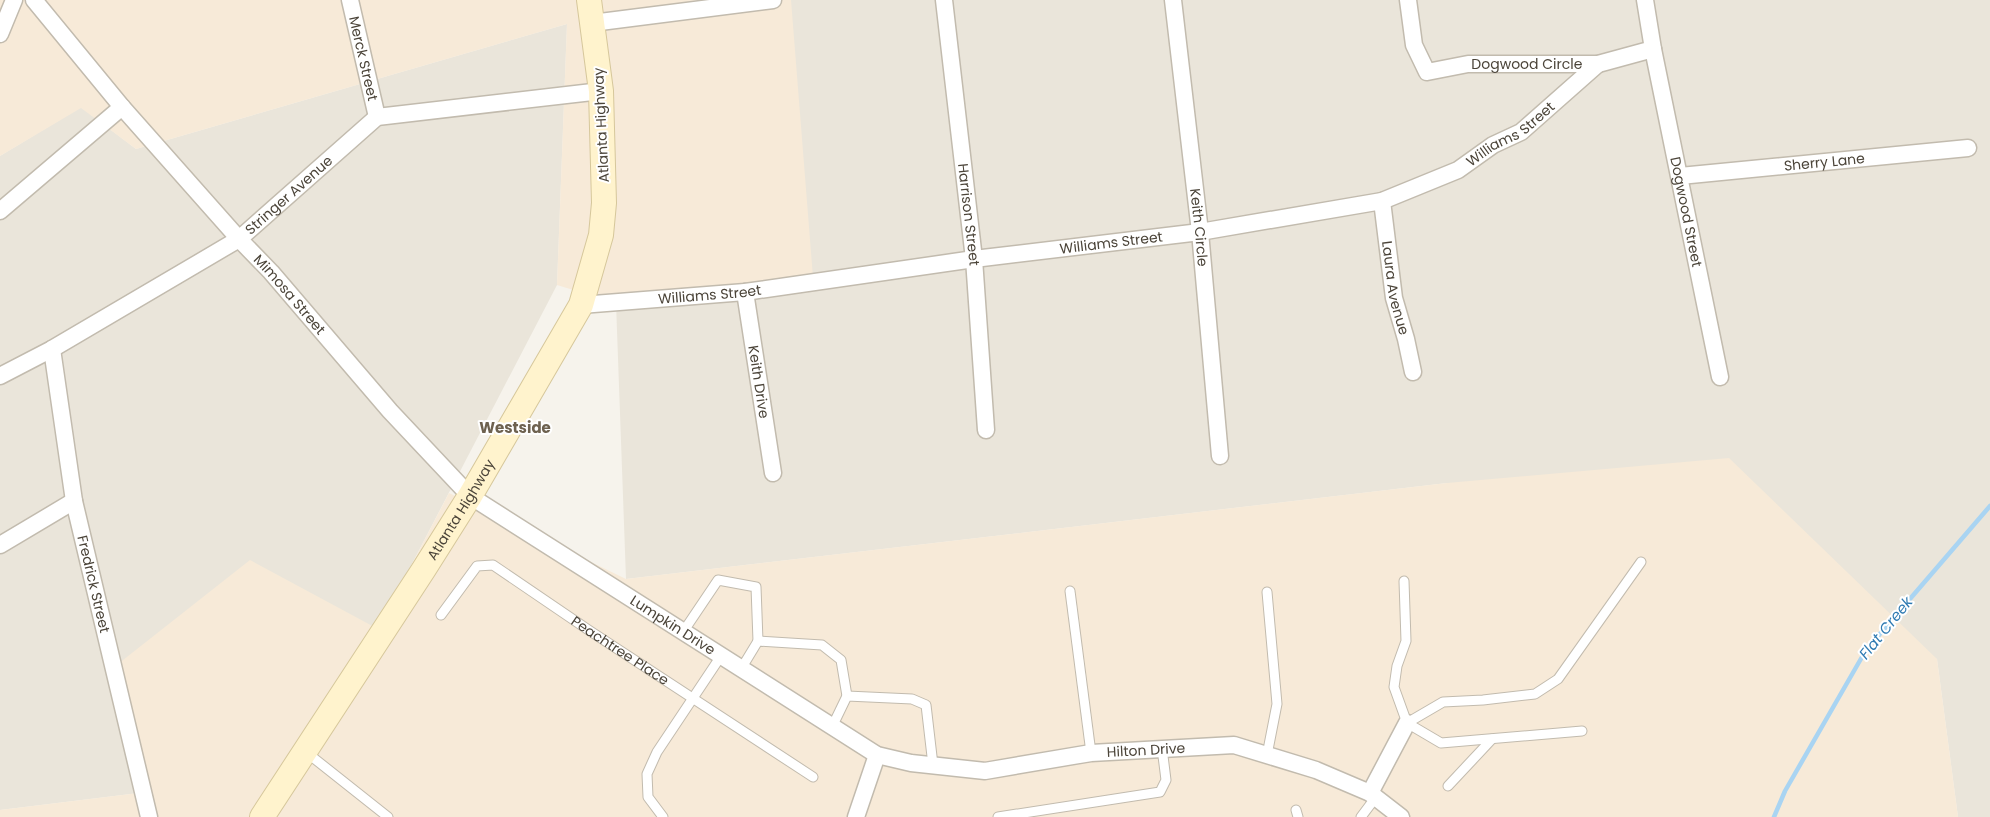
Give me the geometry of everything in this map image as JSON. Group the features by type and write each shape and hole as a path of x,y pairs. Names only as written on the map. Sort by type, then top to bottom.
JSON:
{"main road":[{"name":"Atlanta Highway","path":"269,814 306,751 470,496 581,305 601,235 604,203 602,91 590,11"}],"street":[{"path":"0,34 14,0"},
{"name":"Mimosa Street","path":"34,0 122,107 239,239 271,272 390,411 470,496"},
{"name":"Merck Street","path":"350,0 377,117"},
{"path":"590,11 773,0"},
{"name":"Harrison Street","path":"944,0 974,259 986,430"},
{"name":"Keith Circle","path":"1173,0 1200,232 1220,456"},
{"name":"Dogwood Circle","path":"1408,0 1414,45 1428,72 1468,64 1598,64 1653,49"},
{"path":"1645,0 1653,49"},
{"name":"Dogwood Street","path":"1653,49 1720,377"},
{"name":"Williams Street","path":"581,305 745,292 974,259 1200,232 1382,201 1458,170 1493,145 1521,132 1598,64"},
{"path":"377,117 602,91"},
{"path":"0,211 122,107"},
{"name":"Stringer Avenue","path":"0,376 52,349 239,239 377,117"},
{"name":"Sherry Lane","path":"1680,176 1968,148"},
{"name":"Laura Avenue","path":"1382,201 1394,298 1413,372"},
{"name":"Keith Drive","path":"745,292 773,473"},
{"name":"Fredrick Street","path":"52,349 74,501 149,817"},
{"name":"Lumpkin Drive","path":"470,496 877,755"},
{"path":"0,545 74,501"},
{"path":"1373,795 1407,723"},
{"name":"Hilton Drive","path":"877,755 911,763 985,771 1091,753 1234,745 1316,770 1373,795 1401,817"},
{"path":"856,817 877,755"}],"lane":[{"path":"1407,723 1442,702 1536,694 1558,679 1641,562"},
{"name":"Peachtree Place","path":"441,615 477,566 493,565 814,777"},
{"path":"684,632 718,580 756,587 758,641 741,670"},
{"path":"1404,581 1406,642 1397,666 1394,687 1407,723 1441,743 1582,731"},
{"path":"1070,591 1091,753"},
{"path":"1267,592 1277,704 1268,755"},
{"path":"758,641 822,645 841,660 847,696 832,727"},
{"path":"663,817 648,797 647,774 657,752 721,656"},
{"path":"847,696 912,699 926,705 933,765"},
{"path":"1448,786 1492,739"},
{"path":"998,817 1160,792 1166,780 1162,748"},
{"path":"306,751 388,817"},
{"path":"1361,817 1373,795"}],"shaded area":[{"path":"0,0 791,0 814,290 616,303 557,285 567,24 136,149 81,108 0,156"},
{"path":"791,0 1990,0 1990,817 1958,817 1937,659 1447,483 626,579 616,303"},
{"path":"567,24 557,285 378,629 147,792 0,810 0,156 81,107 136,149"},
{"path":"1729,458 1937,659 1958,817 0,817 0,810 147,792 118,664 250,560 378,629 449,493 626,579 1447,483"}],"waterway":[{"name":"Flat Creek","path":"1774,817 1785,791 1866,650 1990,506"}],"district":[{"name":"Westside","path":"515,428"}]}
